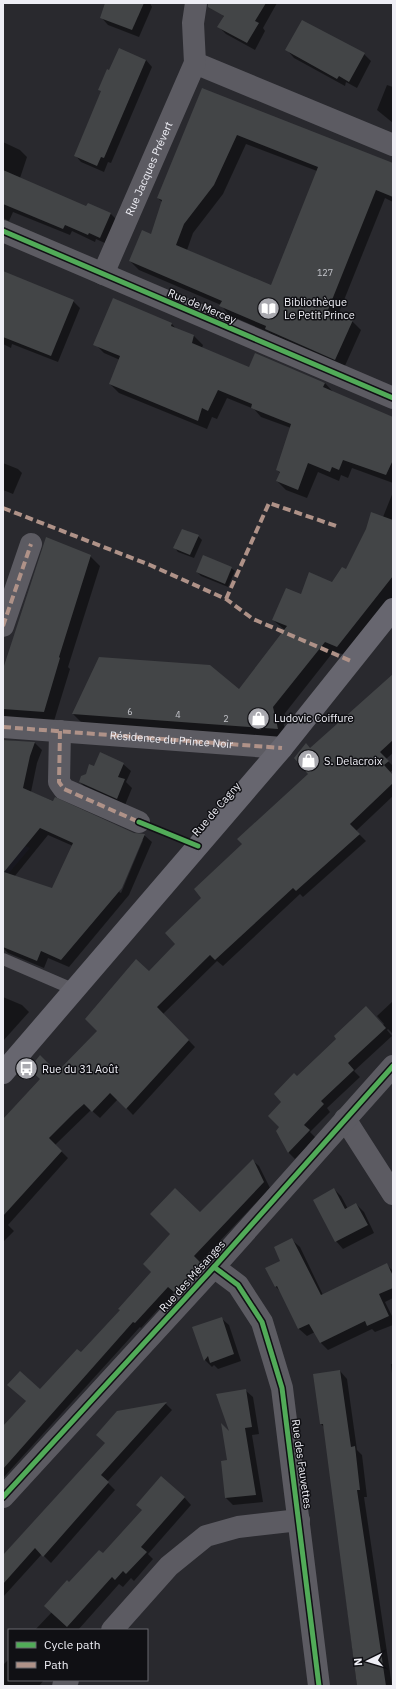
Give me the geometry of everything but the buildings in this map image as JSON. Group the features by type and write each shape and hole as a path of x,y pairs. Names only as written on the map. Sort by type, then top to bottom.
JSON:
{"main road":[{"name":"Rue de Cagny","path":"3,1073 282,748 393,609"}],"street":[{"name":"Rue Jacques Prévert","path":"103,274 195,63 193,23 196,3"},
{"path":"195,63 393,146"},
{"name":"Rue de Mercey","path":"3,231 393,398"},
{"path":"3,626 31,544"},
{"name":"Résidence du Prince Noir","path":"3,727 282,748"},
{"path":"60,731 59,782 64,789 139,822"},
{"name":"Rue des Mésanges","path":"3,1497 214,1267 393,1066"},
{"path":"345,1119 393,1194"},
{"name":"Rue des Fauvettes","path":"214,1267 238,1285 262,1322 282,1388 319,1686"},
{"name":"Rue des Fauvettes","path":"113,1629 169,1566 206,1536 238,1528 299,1520"}],"lane":[{"path":"3,959 75,990"}],"shaded area":[{"path":"3,836 30,848 3,880"}],"marked path":[{"path":"226,599 269,503 339,527"},
{"path":"3,508 150,565 226,599 253,619 351,661"},
{"path":"3,626 31,544"},
{"path":"3,727 282,748"},
{"path":"60,731 59,782 64,789 139,822"}],"cycle path":[{"path":"3,231 393,398"},
{"path":"139,822 198,846"},
{"path":"3,1497 214,1267 393,1066"},
{"path":"214,1267 238,1285 262,1322 282,1388 319,1686"}],"place":[{"name":"Bibliothèque Le Petit Prince","path":"269,308"},
{"name":"Ludovic Coiffure","path":"259,718"},
{"name":"S. Delacroix","path":"308,761"},
{"name":"Rue du 31 Août","path":"27,1069"}]}
